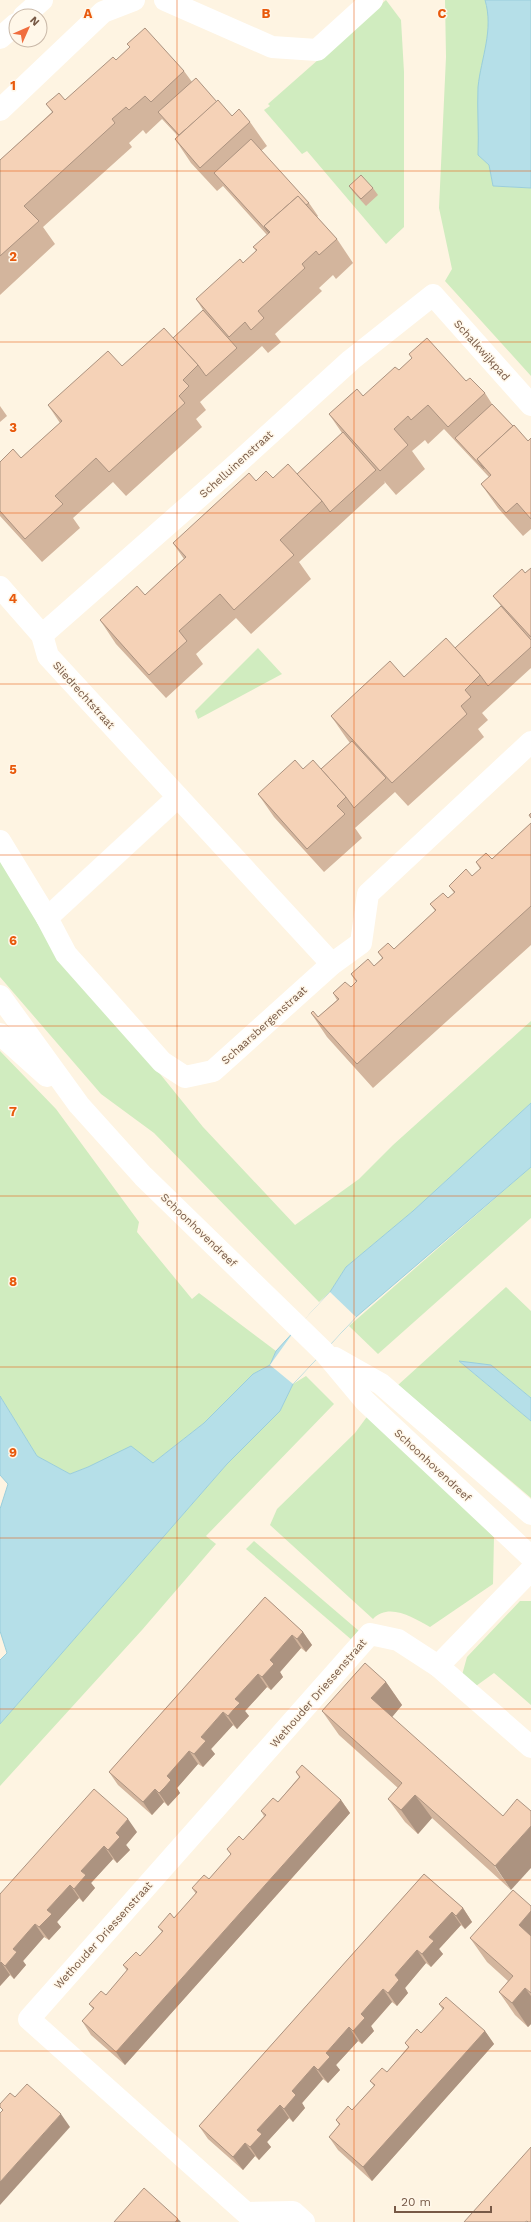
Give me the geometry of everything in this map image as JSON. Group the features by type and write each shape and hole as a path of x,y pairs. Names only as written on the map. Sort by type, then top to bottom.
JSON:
{"street":[{"path":"33,8 42,0"},
{"path":"0,110 97,6 134,0"},
{"path":"165,0 272,47 317,50 372,0"},
{"path":"0,38 8,31"},
{"name":"Schalkwijkpad","path":"433,295 531,405"},
{"name":"Schelluinenstraat","path":"42,635 351,360 433,295"},
{"name":"Sliedrechtstraat","path":"0,587 42,635 48,656 332,964"},
{"name":"Schaarsbergenstraat","path":"0,841 47,918 66,954 162,1062 185,1077 213,1071 332,964 361,943 368,894 531,742"},
{"path":"47,918 178,797"},
{"name":"Schoonhovendreef","path":"0,996 79,1105"},
{"name":"Schoonhovendreef","path":"0,1034 79,1105 143,1176 324,1352 365,1401 531,1557"},
{"name":"Schoonhovendreef","path":"324,1352 381,1384 531,1514"},
{"path":"531,1570 438,1666 531,1747"},
{"name":"Wethouder Driessenstraat","path":"304,2222 293,2212 245,2217 29,2019 370,1634 398,1640 438,1666"}],"green space":[{"path":"386,0 401,20 404,72 404,227 386,244 307,151 302,154 264,110 270,106 268,104"},
{"path":"445,0 485,0 489,13 478,155 489,165 493,186 531,188 531,376 445,281 452,269 439,208 446,57"},
{"path":"258,648 282,674 198,719 195,711"},
{"path":"0,861 131,1038 203,1127 295,1225 359,1179 393,1145 531,1021 531,1103 413,1211 346,1267 330,1292 319,1302 154,1133 101,1094 0,977"},
{"path":"0,1051 56,1109 139,1222 137,1232 192,1299 199,1293 276,1351 270,1365 253,1374 204,1423 153,1463 88,1467 70,1474 37,1456 0,1396"},
{"path":"531,1167 531,1218 378,1354 349,1326"},
{"path":"506,1287 531,1311 531,1398 491,1365 460,1362 531,1421 531,1498 398,1385"},
{"path":"306,1376 334,1404 206,1536 216,1544 142,1630 0,1786 0,1724 227,1464 280,1411 293,1384"},
{"path":"369,1414 494,1537 493,1584 430,1627 402,1613 386,1612 379,1614 373,1619 270,1525 277,1509 355,1433"},
{"path":"254,1541 359,1631 353,1641 246,1549"},
{"path":"520,1601 531,1601 531,1705 494,1673 476,1686 462,1675 467,1657"}],"water":[{"path":"485,0 531,0 531,188 493,186 489,165 478,155 478,87 488,33"},
{"path":"531,1103 531,1167 356,1317 293,1384 280,1411 227,1464 0,1724 0,1660 7,1653 0,1631 0,1509 8,1484 0,1475 0,1396 37,1456 70,1474 131,1446 153,1463 204,1423 253,1374 270,1365 276,1351 330,1292 346,1267 413,1211"},
{"path":"459,1361 491,1365 531,1398 531,1421"}],"pier":[{"path":"330,1292 356,1317 293,1384 270,1365 298,1326"}],"building":[{"path":"145,28 184,71 151,102 145,96 129,110 126,107 112,119 115,123 24,206 39,221 0,256 0,160 53,112 46,104 59,93 65,100 113,57 116,60 130,47 127,44"},
{"path":"196,78 217,102 179,135 158,112"},
{"path":"218,100 232,116 239,109 250,122 200,168 175,139"},
{"path":"251,139 309,203 306,205 298,196 264,226 269,233 214,173"},
{"path":"361,175 373,188 361,199 349,186"},
{"path":"298,196 337,239 319,255 316,251 302,264 305,268 258,311 264,318 251,330 245,322 229,337 196,299 240,259 243,263 257,250 253,247 270,232 264,226"},
{"path":"203,310 237,348 206,376 173,338"},
{"path":"164,328 198,365 183,380 189,386 179,396 185,403 109,472 96,458 55,496 63,504 25,539 0,511 0,462 13,449 21,458 62,421 48,405 108,351 122,366"},
{"path":"427,338 466,381 470,378 485,393 448,427 428,405 411,420 408,416 394,429 408,445 380,471 329,414 357,389 363,396 395,367 399,370 412,358 409,354"},
{"path":"492,404 513,426 477,459 484,469 455,438"},
{"path":"514,425 528,441 531,438 531,519 517,503 506,513 481,484 491,475 477,459"},
{"path":"343,432 376,470 330,512 297,474"},
{"path":"288,464 322,501 280,540 294,555 234,610 220,594 179,631 187,641 149,675 100,620 137,586 145,595 186,557 173,543 249,473 256,481 266,471 273,478"},
{"path":"531,568 531,637 493,596 522,569 525,573"},
{"path":"501,606 531,640 531,647 488,686 455,648"},
{"path":"446,638 480,675 465,690 471,697 461,706 467,714 392,783 331,716 390,661 404,677"},
{"path":"352,741 386,778 354,808 321,769"},
{"path":"295,760 303,769 313,760 346,797 337,806 345,814 307,849 258,794"},
{"path":"531,823 531,906 357,1064 311,1013 313,1011 318,1017 339,999 333,993 345,982 351,987 357,981 351,974 368,959 374,966 383,958 378,952 388,943 394,949 436,910 430,904 443,893 448,898 455,892 449,886 466,869 472,876 481,868 476,862 486,853 492,859"},
{"path":"265,1597 303,1632 297,1639 292,1635 270,1660 274,1664 262,1677 258,1674 235,1699 240,1703 228,1716 223,1712 201,1737 206,1741 194,1754 189,1751 167,1776 171,1780 159,1793 155,1789 143,1802 109,1772"},
{"path":"365,1663 386,1682 371,1698 503,1816 517,1799 531,1811 531,1826 495,1866 415,1795 401,1810 388,1799 402,1783 322,1711"},
{"path":"302,1765 341,1800 116,2052 82,2021 94,2008 89,2004 101,1991 106,1995 128,1969 123,1965 136,1952 140,1956 163,1931 158,1927 170,1913 174,1918 197,1892 192,1888 204,1875 209,1879 231,1854 227,1849 239,1836 243,1840 266,1815 261,1811 273,1798 278,1802 300,1777 296,1772"},
{"path":"94,1789 128,1819 116,1833 120,1837 108,1850 104,1846 81,1871 86,1875 74,1889 70,1885 47,1910 52,1914 39,1927 35,1924 13,1949 17,1952 5,1966 1,1962 0,1963 0,1894"},
{"path":"424,1874 463,1908 456,1916 452,1912 429,1937 434,1941 422,1954 417,1950 395,1975 399,1980 388,1993 383,1989 361,2014 365,2018 353,2031 349,2027 326,2053 330,2057 318,2070 314,2066 292,2091 296,2095 284,2109 280,2105 257,2130 262,2134 250,2147 245,2143 233,2157 199,2126"},
{"path":"513,1890 531,1906 531,1911 519,1925 531,1936 531,1993 525,1988 512,2003 499,1992 513,1976 470,1938"},
{"path":"446,1997 485,2031 363,2167 329,2137 340,2124 336,2120 348,2106 352,2110 375,2085 370,2081 382,2068 387,2072 409,2047 405,2043 417,2029 421,2033 444,2008 439,2004"},
{"path":"27,2084 61,2114 0,2182 0,2113 3,2110 0,2107 0,2104 10,2093 15,2097"},
{"path":"531,2147 531,2222 464,2222"},
{"path":"144,2188 178,2219 175,2222 114,2222"}]}
